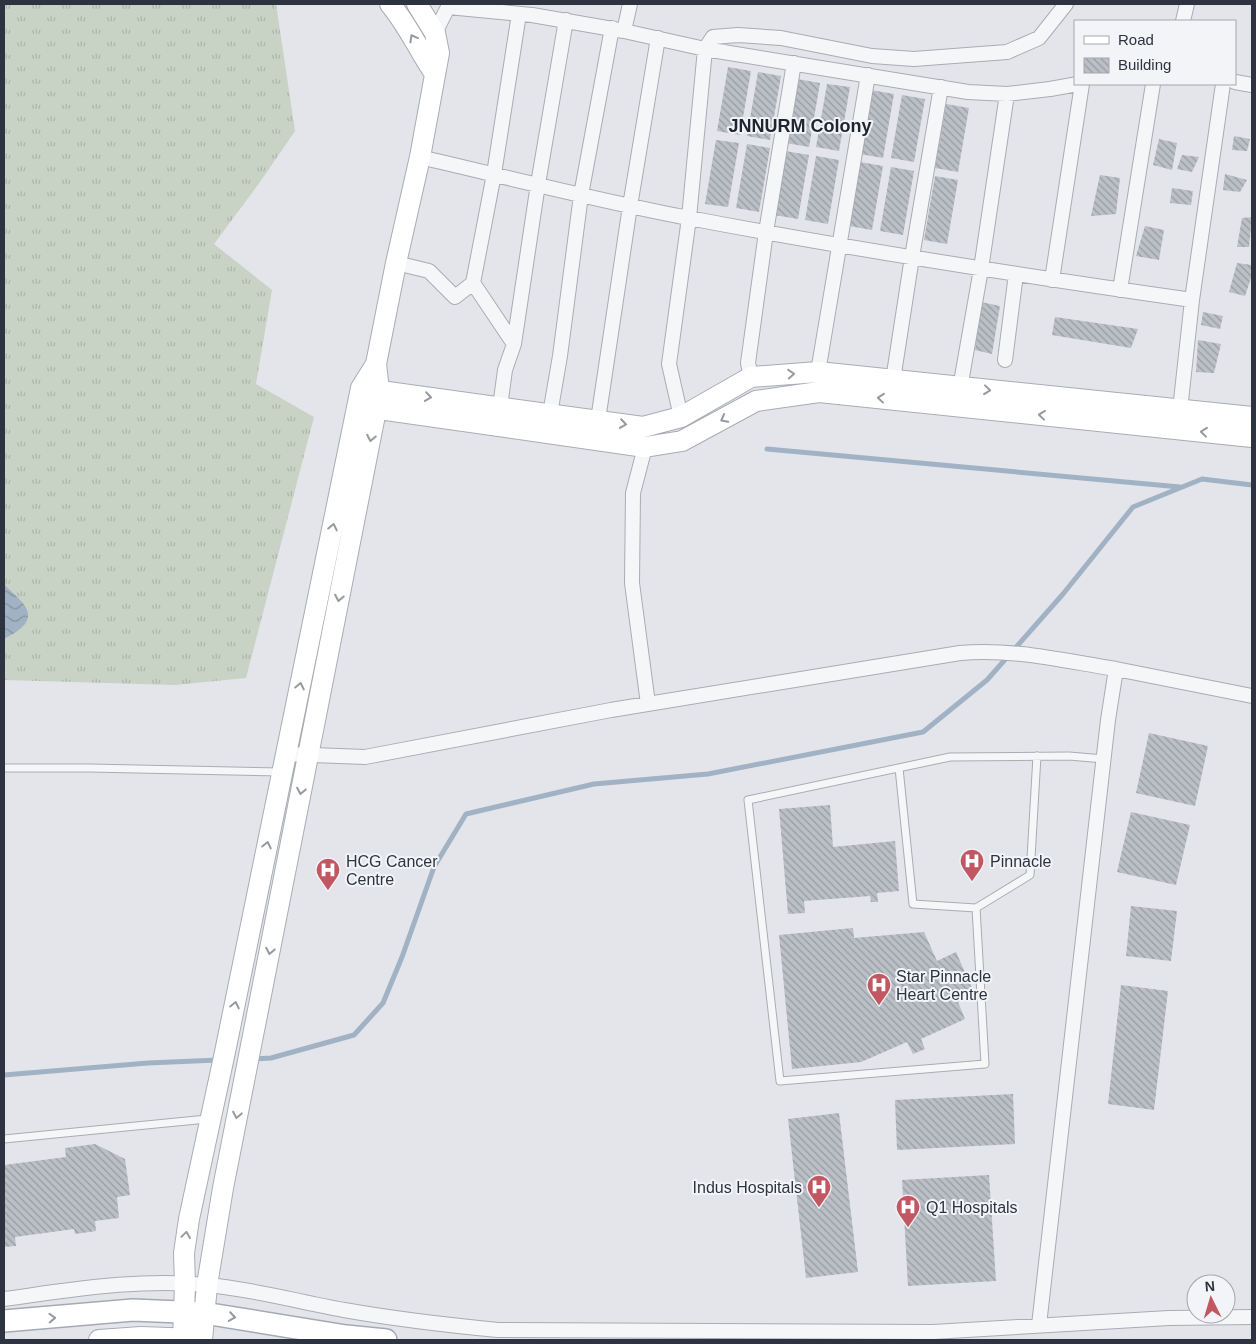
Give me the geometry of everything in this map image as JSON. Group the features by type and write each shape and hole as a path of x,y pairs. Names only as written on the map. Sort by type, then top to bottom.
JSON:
{"main road":[{"path":"4,1321 133,1310 194,1312 346,1336 386,1340"}],"street":[{"path":"390,4 397,12 422,56 435,74"},
{"path":"193,1340 194,1312 185,1284 184,1253 189,1219 284,763 369,398 420,157 439,53 435,33 417,4"},
{"path":"550,414 560,356 581,195 618,29 630,4"},
{"path":"681,417 669,364 689,218 705,48 713,38 738,35 781,38 872,56 914,59 1007,52 1039,38 1066,4"},
{"path":"1184,20 1187,4"},
{"path":"435,33 448,6 566,20 705,48 968,92 1007,94 1074,85"},
{"path":"396,264 429,271 455,297 473,283 494,174 519,14"},
{"path":"500,407 504,370 514,344 538,184 566,20"},
{"path":"598,420 630,206 658,38"},
{"path":"751,377 748,363 766,232 794,63"},
{"path":"818,372 868,76"},
{"path":"1236,82 1252,85"},
{"path":"1052,280 1082,85"},
{"path":"1120,290 1153,85"},
{"path":"1180,410 1192,300 1223,85"},
{"path":"893,380 941,88"},
{"path":"958,397 981,269 1007,94"},
{"path":"420,157 689,218 981,269 1192,300"},
{"path":"1005,360 1016,274"},
{"path":"473,283 514,344"},
{"path":"369,398 500,407 643,426 681,417 751,377 818,372 893,380 958,397 1252,437"},
{"path":"369,398 645,447 682,441 756,401 819,392 958,397 1180,410 1252,418"},
{"path":"194,1312 207,1285 223,1188 308,756 369,398"},
{"path":"645,447 633,493 632,583 648,704"},
{"path":"284,763 308,756 365,757 648,704 984,651 1015,653 1116,669 1252,696"},
{"path":"1039,1325 1108,720 1116,669"},
{"path":"4,1299 140,1283 207,1285 430,1324 498,1330 933,1332 1169,1318 1252,1318"},
{"path":"99,1340 141,1337 206,1340"}],"lane":[{"path":"899,768 913,904 976,908 1030,875 1037,756"},
{"path":"976,908 985,1064 780,1081 748,800 950,757 1069,756 1104,760"},
{"path":"4,768 89,768 284,763"},
{"path":"4,1139 211,1119"}],"green space":[{"path":"4,4 276,4 295,131 214,244 272,290 256,384 314,417 246,678 175,685 4,680"}],"water":[{"path":"4,584 21,601 28,614 25,624 4,639"}],"building":[{"path":"728,67 751,71 740,135 717,131"},
{"path":"758,72 781,76 770,140 747,136"},
{"path":"797,79 820,83 809,147 786,143"},
{"path":"827,84 850,87 839,151 816,147"},
{"path":"871,90 894,94 883,158 860,154"},
{"path":"902,95 925,99 914,162 891,158"},
{"path":"946,104 969,108 958,172 935,168"},
{"path":"1234,136 1250,139 1247,151 1232,150"},
{"path":"1159,139 1177,143 1172,170 1153,165"},
{"path":"716,140 739,143 728,207 705,204"},
{"path":"747,144 770,148 759,212 736,208"},
{"path":"785,151 809,155 798,219 774,215"},
{"path":"1182,155 1199,157 1192,172 1177,169"},
{"path":"816,156 839,160 828,224 805,220"},
{"path":"860,162 883,166 872,230 849,226"},
{"path":"891,167 914,171 903,235 880,231"},
{"path":"1225,174 1247,180 1240,192 1223,190"},
{"path":"1100,175 1120,178 1116,214 1091,216"},
{"path":"935,176 958,180 947,244 924,240"},
{"path":"1172,188 1193,191 1191,205 1170,203"},
{"path":"1252,217 1249,247 1237,247 1242,218"},
{"path":"1145,226 1164,230 1159,260 1136,256"},
{"path":"1237,263 1252,265 1252,275 1245,296 1229,292"},
{"path":"981,302 1000,306 992,354 975,350"},
{"path":"1203,312 1223,316 1220,329 1201,325"},
{"path":"1055,317 1138,329 1131,348 1052,335"},
{"path":"1198,340 1221,344 1214,373 1196,372"},
{"path":"1149,733 1208,746 1195,806 1136,793"},
{"path":"830,805 833,847 895,841 899,891 877,893 878,902 871,902 870,896 804,901 805,913 788,914 779,809"},
{"path":"1131,812 1190,825 1176,885 1117,872"},
{"path":"1131,906 1177,911 1171,961 1126,956"},
{"path":"853,928 854,938 924,932 937,961 956,952 975,995 958,1002 965,1019 921,1039 925,1049 913,1054 907,1042 861,1062 792,1069 779,935"},
{"path":"1121,985 1168,991 1154,1110 1108,1104"},
{"path":"1013,1094 1015,1144 897,1150 895,1100"},
{"path":"839,1113 858,1272 806,1278 788,1119"},
{"path":"95,1144 125,1159 130,1195 117,1197 119,1218 95,1221 96,1231 75,1234 74,1229 15,1237 16,1246 4,1247 4,1165 66,1157 65,1148"},
{"path":"989,1175 996,1281 908,1286 902,1180"}],"waterway":[{"path":"767,449 1180,487"},
{"path":"254,1059 271,1058 354,1035 383,1003 402,957 434,867 466,814 594,784 708,774 923,732 987,680 1063,594 1133,507 1202,479 1252,485"},
{"path":"4,1075 148,1063 218,1060"}],"place":[{"name":"Pinnacle","path":"972,882"},
{"name":"HCG Cancer Centre","path":"328,891"},
{"name":"Star Pinnacle Heart Centre","path":"879,1006"},
{"name":"Indus Hospitals","path":"819,1208"},
{"name":"Q1 Hospitals","path":"908,1228"}],"district":[{"name":"JNNURM Colony","path":"800,126"}]}
